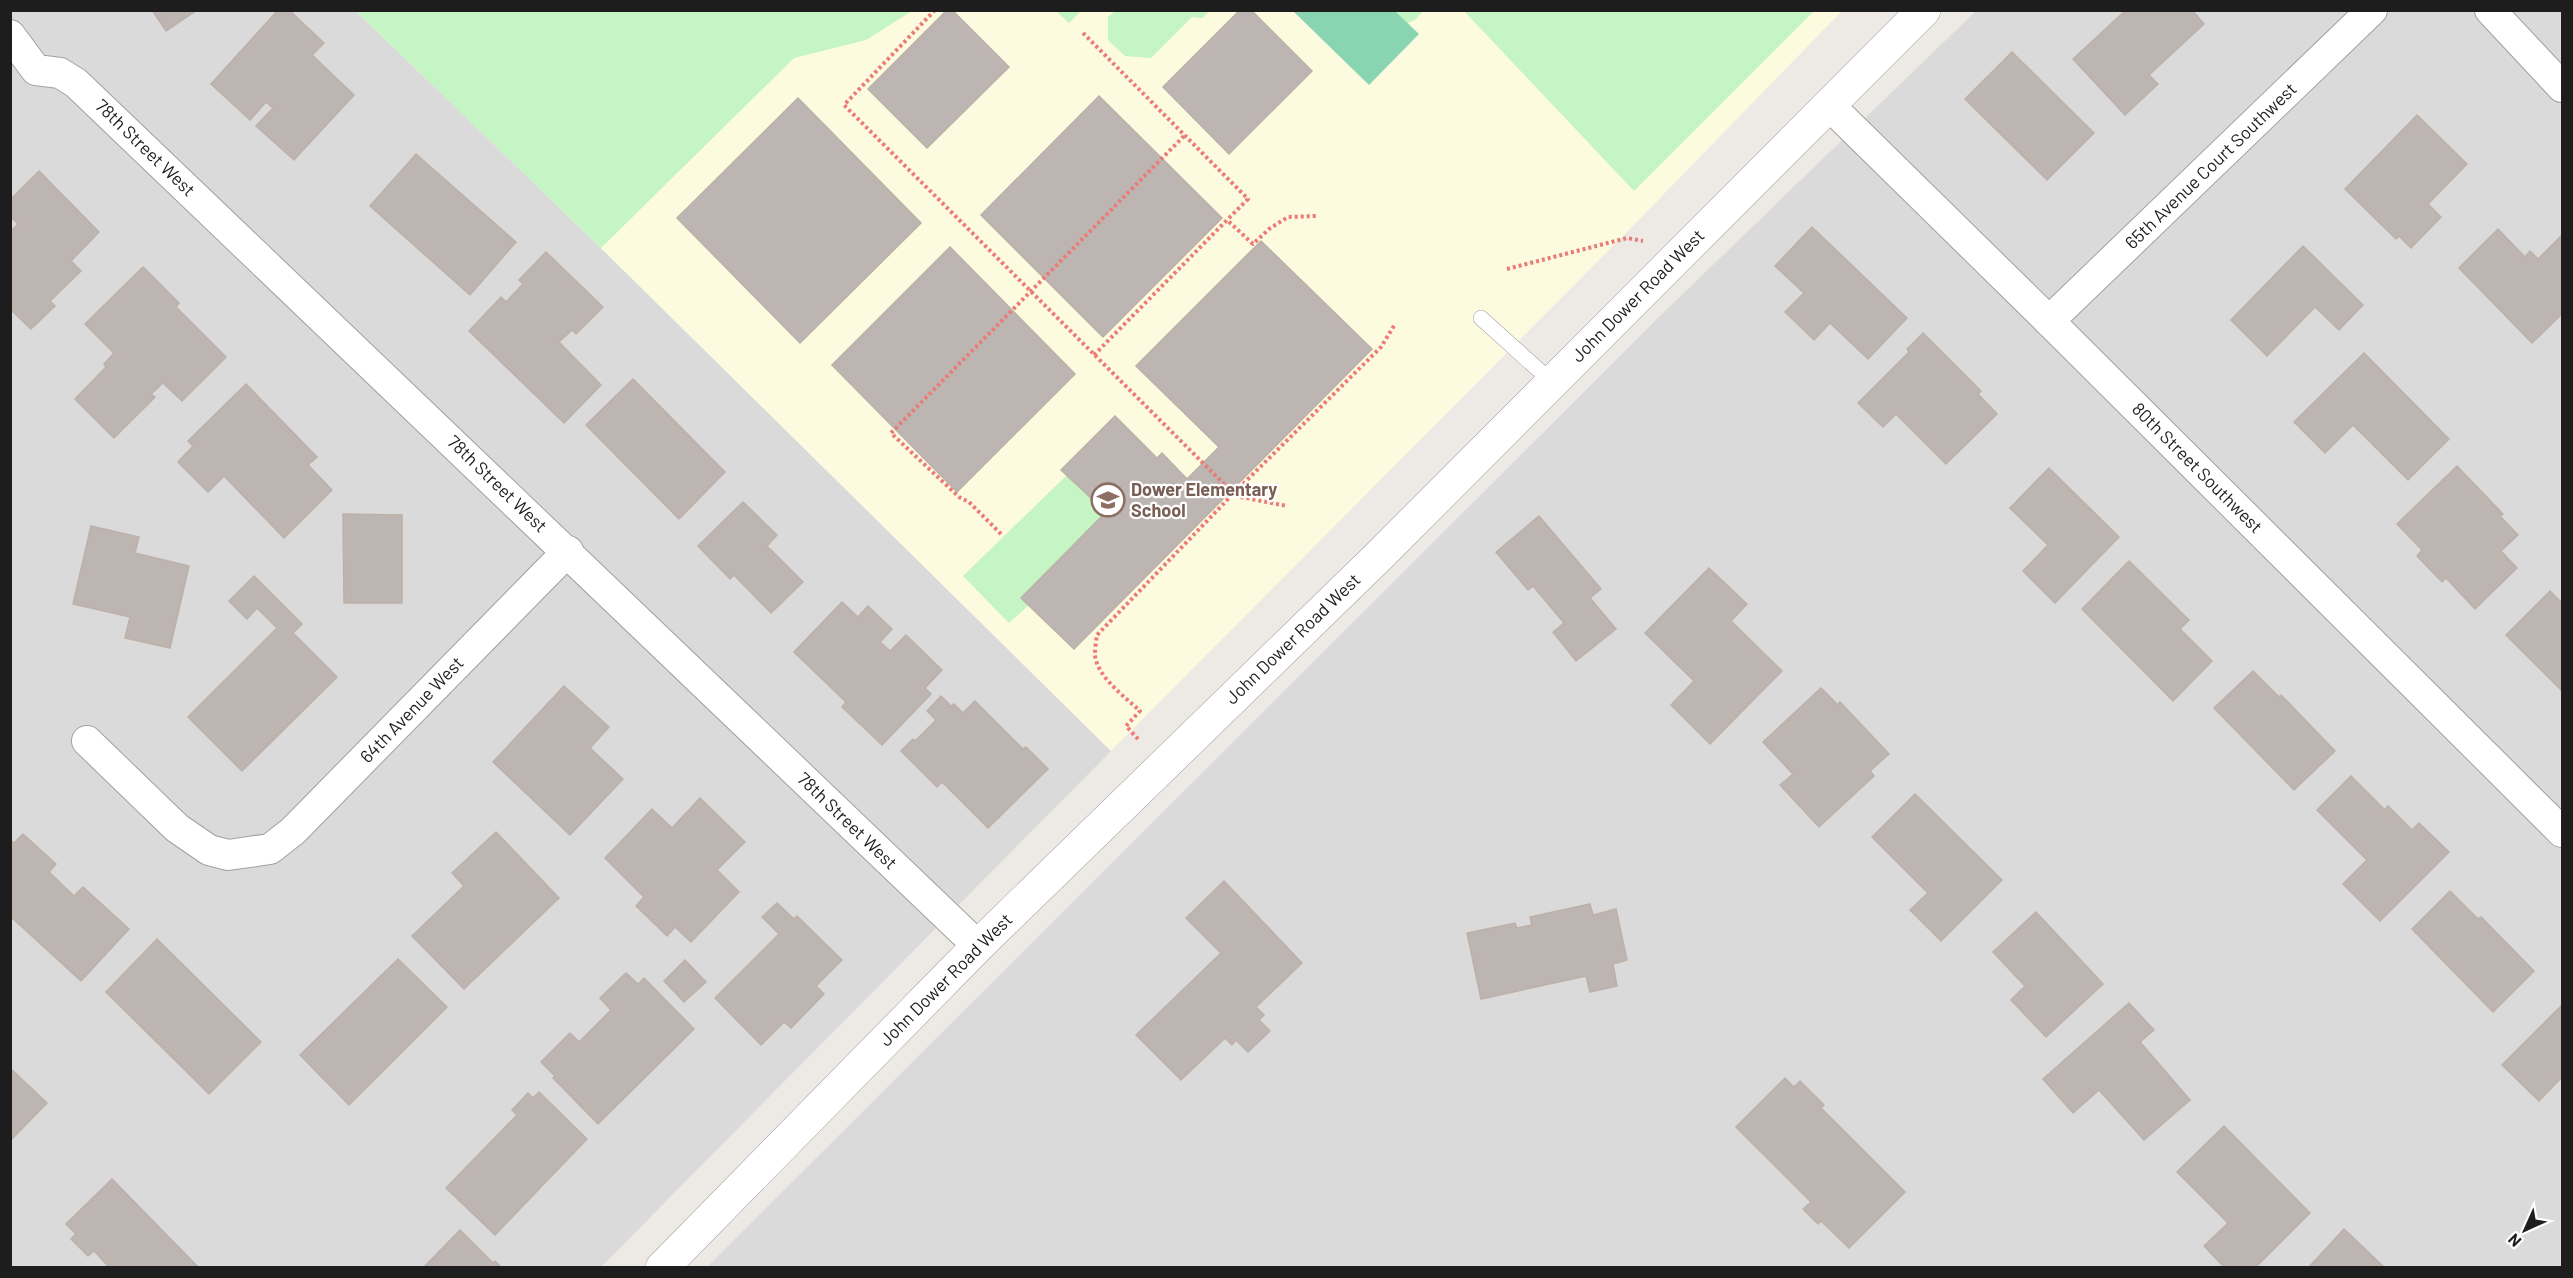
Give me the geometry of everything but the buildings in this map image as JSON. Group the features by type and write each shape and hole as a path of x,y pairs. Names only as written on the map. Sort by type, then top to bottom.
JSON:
{"street":[{"name":"John Dower Road West","path":"662,1268 978,946 1380,555 1924,10"},
{"name":"65th Avenue Court Southwest","path":"2049,321 2372,10"},
{"path":"2490,10 2562,87"},
{"name":"78th Street West","path":"10,34 23,74 60,73 76,83 978,946"},
{"name":"80th Street Southwest","path":"1829,105 2562,832"},
{"name":"64th Avenue West","path":"87,741 177,828 209,850 228,855 270,849 293,831 568,552"}],"lane":[{"path":"1481,318 1552,382"}],"path":[{"path":"935,10 844,105 1233,494 1287,506"},
{"path":"1083,33 1248,198 1094,355"},
{"path":"1001,534 969,502 959,497 891,433 1184,136"},
{"path":"1227,220 1252,244 1288,217 1316,216"},
{"path":"1507,269 1628,238 1646,242"},
{"path":"1142,744 1126,726 1140,711 1100,669 1095,656 1097,635 1233,494 1381,347 1395,324"}],"shaded area":[{"path":"10,11 360,11 1111,751 601,1267 11,1267"},
{"name":"Dower Elementary School","path":"356,11 1842,11 1628,231 1111,751 601,248"},
{"path":"1976,11 2562,11 2562,1267 706,1268 1660,316"}],"green space":[{"path":"356,11 912,11 866,40 794,58 601,248"},
{"path":"1056,11 1081,11 1069,23"},
{"path":"1115,11 1210,11 1202,18 1192,17 1151,58 1125,56 1108,40 1108,17"},
{"path":"1293,11 1395,11 1419,34 1369,85"},
{"path":"1395,11 1423,11 1415,20 1407,23"},
{"path":"1464,11 1814,11 1634,191"},
{"path":"1067,475 1106,512 1022,597 1029,605 1009,623 963,576"}],"place":[{"name":"Dower Elementary School","path":"1108,500"}]}
